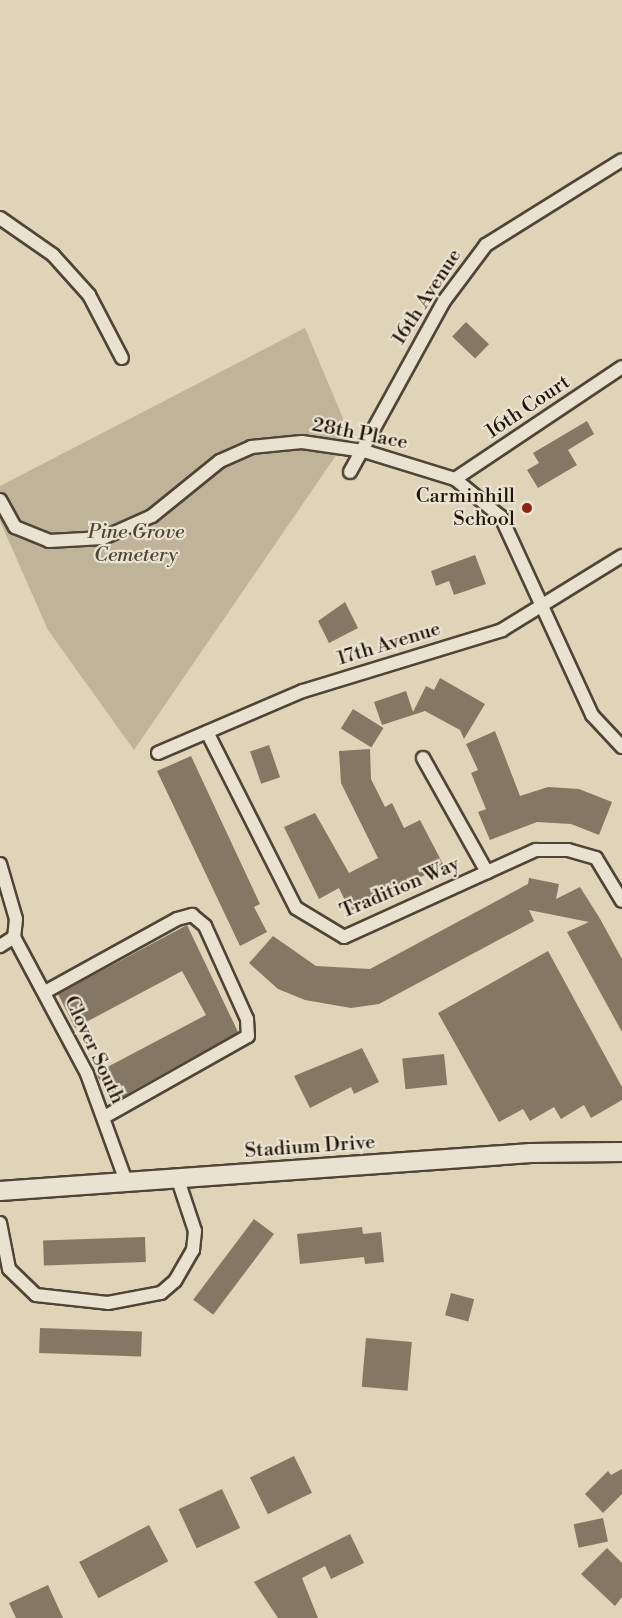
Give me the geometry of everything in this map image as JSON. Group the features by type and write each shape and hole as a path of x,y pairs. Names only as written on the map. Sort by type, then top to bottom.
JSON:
{"street":[{"name":"16th Avenue","path":"350,472 364,451 444,301 486,245 622,160"},
{"path":"0,218 53,255 89,295 122,358"},
{"name":"16th Court","path":"455,479 622,367"},
{"name":"28th Place","path":"0,500 15,527 49,541 103,538 152,516 220,461 251,447 302,442 364,451 455,479 501,517 592,715 622,747"},
{"name":"17th Avenue","path":"158,753 303,691 502,630 622,556"},
{"name":"Tradition Way","path":"207,732 296,908 344,937 536,850 568,850 596,858 622,901"},
{"path":"423,758 487,872"},
{"path":"0,864 14,902 14,937 0,946"},
{"path":"45,992 177,919 192,915 210,936 248,1019 248,1036 104,1117"},
{"name":"Clover South","path":"14,937 45,992 104,1117 127,1184"},
{"name":"Stadium Drive","path":"0,1191 127,1184 531,1153 622,1152"},
{"path":"0,1222 9,1269 36,1295 108,1303 161,1293 175,1281 193,1250 195,1231 178,1180"}],"green space":[{"name":"Pine Grove Cemetery","path":"305,328 350,435 134,750 48,630 0,521 0,486"}],"building":[{"path":"466,322 489,344 475,359 452,336"},
{"path":"587,421 594,434 568,450 577,465 538,488 527,470 539,463 533,453"},
{"path":"475,555 486,584 454,595 449,581 436,586 431,571"},
{"path":"345,602 358,628 329,643 318,621"},
{"path":"440,678 485,704 464,739 460,730 425,711 382,725 374,702 406,691 413,712 426,686 434,690"},
{"path":"353,709 384,728 371,748 341,729"},
{"path":"495,731 520,796 548,787 579,789 612,802 599,835 571,824 537,822 490,840 478,812 486,809 471,773 478,770 466,744"},
{"path":"269,745 280,777 261,784 250,752"},
{"path":"370,749 371,779 385,807 392,803 404,828 420,820 444,866 350,911 339,888 319,899 284,827 315,813 349,873 378,858 341,783 339,751"},
{"path":"191,756 260,904 254,907 267,932 240,946 157,771"},
{"path":"529,878 559,884 556,899 580,887 599,917 622,959 622,1032 567,932 589,922 529,910 534,921 379,1004 351,1008 305,1000 278,989 249,963 273,936 316,966 370,969 528,884"},
{"path":"187,925 238,1032 111,1103 96,1073 206,1015 182,971 75,1028 58,994"},
{"path":"548,951 622,1087 622,1100 591,1118 584,1105 561,1119 554,1107 530,1121 523,1109 499,1122 438,1013"},
{"path":"362,1048 379,1082 354,1094 351,1087 310,1108 294,1076"},
{"path":"444,1054 447,1085 405,1089 402,1058"},
{"path":"254,1219 274,1234 213,1315 193,1300"},
{"path":"362,1227 363,1234 381,1232 384,1262 365,1264 364,1257 300,1264 297,1234"},
{"path":"145,1237 146,1262 44,1266 43,1241"},
{"path":"451,1293 474,1299 468,1321 445,1315"},
{"path":"40,1328 142,1332 141,1357 39,1353"},
{"path":"366,1338 412,1342 408,1391 362,1387"},
{"path":"294,1456 312,1493 268,1514 250,1477"},
{"path":"622,1469 622,1494 603,1513 585,1494 608,1471 611,1475"},
{"path":"222,1489 240,1528 197,1548 178,1509"},
{"path":"603,1518 608,1541 579,1548 574,1524"},
{"path":"149,1525 168,1561 98,1598 79,1562"},
{"path":"350,1534 364,1563 331,1579 325,1566 302,1578 318,1618 278,1618 254,1582"},
{"path":"607,1548 622,1563 622,1597 615,1606 581,1574"},
{"path":"48,1585 63,1618 16,1618 9,1603"}],"place":[{"name":"Carminhill School","path":"527,508"}]}
